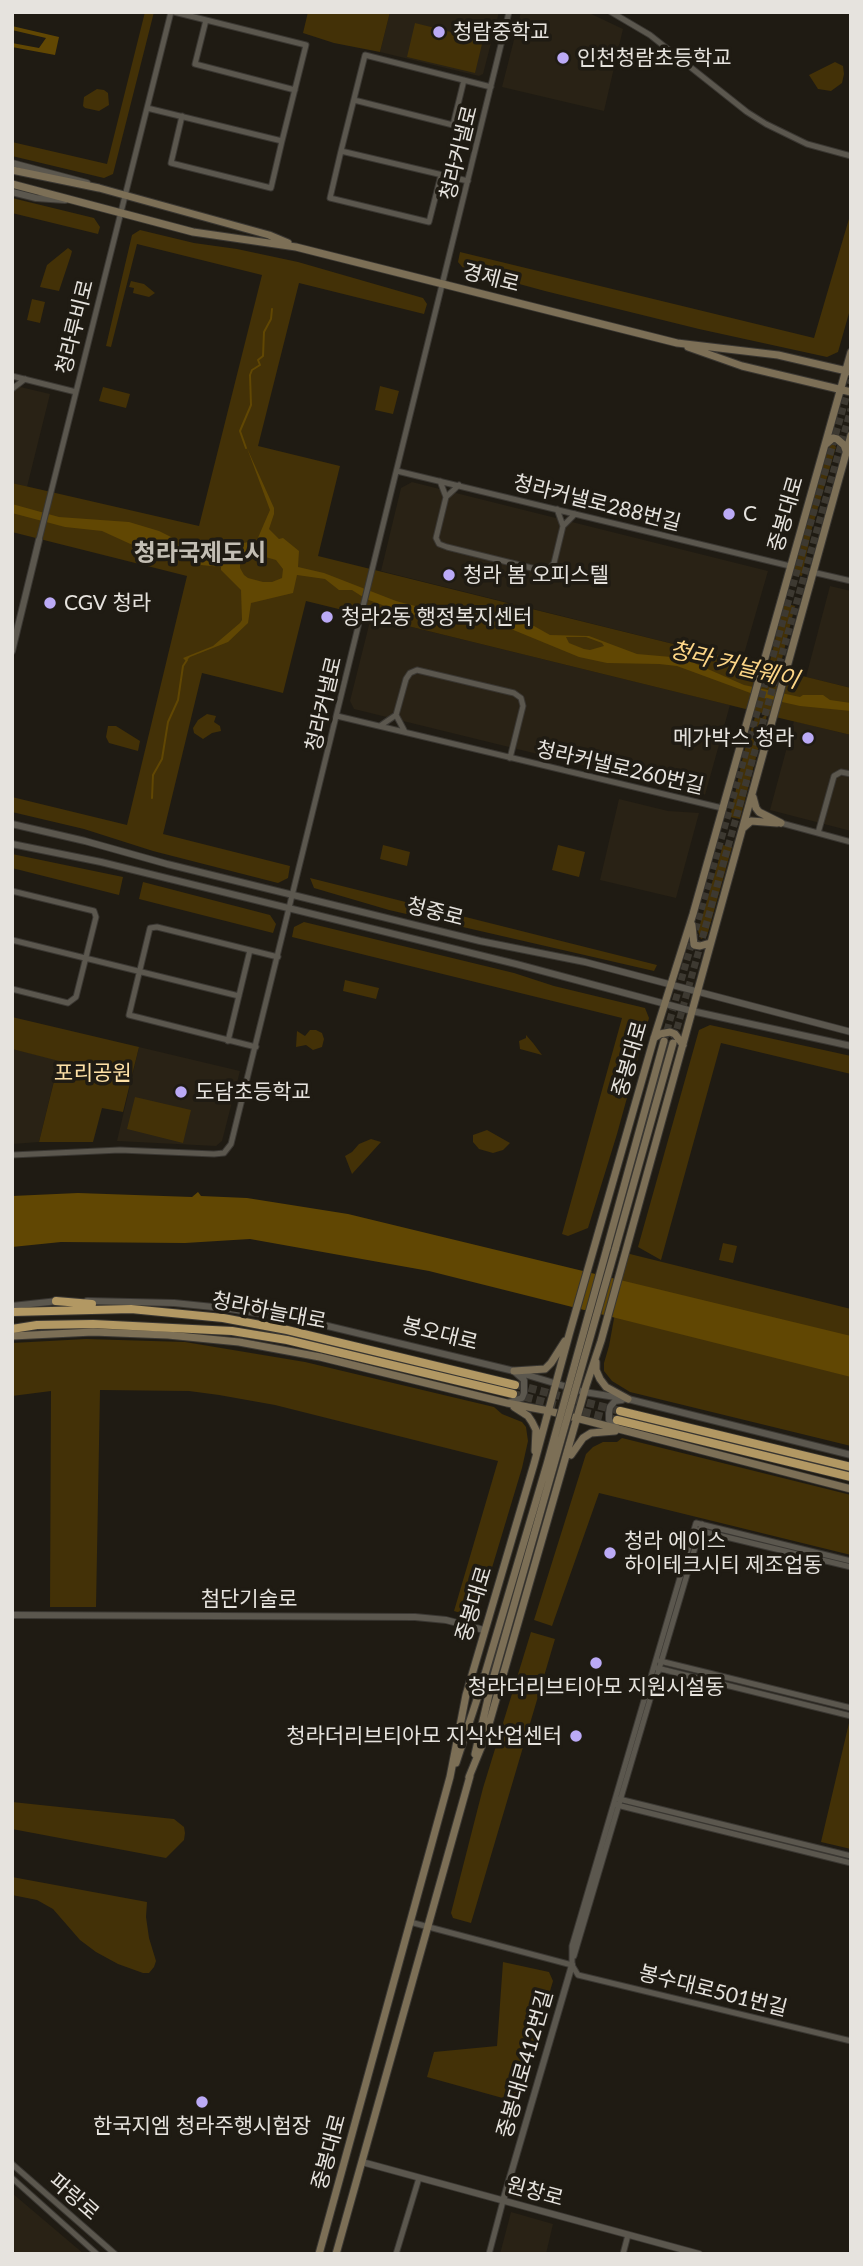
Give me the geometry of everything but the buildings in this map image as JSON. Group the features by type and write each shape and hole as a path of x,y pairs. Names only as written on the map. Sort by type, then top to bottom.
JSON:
{"highway":[{"path":"56,1301 150,1310"},
{"name":"청라하늘대로","path":"12,1312 150,1310 223,1318 287,1330 514,1390 287,1340 232,1331 93,1324 37,1325 12,1329"},
{"path":"851,1467 618,1416 851,1477"}],"main road":[{"name":"경제로","path":"12,170 126,195 269,234 296,247"},
{"name":"경제로","path":"12,184 193,232 296,247 677,343 742,366 851,393"},
{"name":"경제로","path":"677,343 778,355 848,372"},
{"name":"중봉대로","path":"319,2254 450,1777 466,1695 484,1630 534,1464 654,1038 693,914 823,447 848,372 851,352"},
{"name":"중봉대로","path":"469,1777 485,1738 601,1341 851,435"},
{"path":"823,447 833,438 838,439 846,452"},
{"path":"753,792 756,808 781,823"},
{"path":"743,828 751,821 781,823"},
{"path":"693,914 691,931 695,945 710,943"},
{"path":"654,1038 670,1032 675,1034 683,1045"},
{"name":"중봉대로","path":"336,2254 469,1777 664,1041"},
{"name":"중봉대로","path":"450,1777 464,1743 482,1684 673,1044"},
{"path":"12,1336 106,1333 168,1335 239,1342 320,1357 507,1403 549,1410 620,1431 851,1489"},
{"path":"513,1371 545,1369 569,1335"},
{"path":"601,1341 596,1362 599,1378 606,1387 628,1399"},
{"path":"507,1403 528,1416 536,1430 534,1464"},
{"path":"562,1475 583,1438 591,1433 620,1431"}],"street":[{"path":"173,12 306,45 271,187 171,163 182,116"},
{"name":"청라루비로","path":"12,651 173,12"},
{"name":"청라커낼로","path":"12,1154 120,1150 214,1154 224,1153 231,1144 509,12"},
{"path":"611,12 650,35 736,104 766,124 807,144 851,156"},
{"path":"206,20 195,64 295,90"},
{"path":"440,175 429,222 330,198 365,55 491,86"},
{"path":"354,100 453,125 464,80"},
{"path":"147,107 282,141"},
{"path":"341,151 468,181"},
{"path":"12,163 70,177 99,188"},
{"path":"12,192 36,198 79,201"},
{"path":"12,376 76,392"},
{"path":"12,389 24,379"},
{"name":"청라커낼로288번길","path":"397,471 790,566"},
{"path":"440,481 446,497 458,485"},
{"name":"청라커낼로288번길","path":"446,497 436,538 442,546 460,551 548,570 554,563 563,526"},
{"path":"557,509 563,526 575,514"},
{"path":"812,572 851,581"},
{"name":"청라커낼로260번길","path":"396,715 408,676 417,670 514,693 521,698 523,706 510,758"},
{"path":"380,726 396,715 405,732"},
{"name":"청라커낼로260번길","path":"337,716 722,808"},
{"path":"818,833 834,776 841,772 851,774"},
{"path":"781,823 851,842"},
{"name":"청중로","path":"12,824 293,895 671,984 851,1032"},
{"name":"청중로","path":"12,845 101,862 516,964 692,1011 851,1046"},
{"path":"12,891 93,911 96,917 76,997 68,1003 12,989"},
{"path":"256,1047 129,1015 150,928 157,927 278,957"},
{"path":"12,940 239,996"},
{"path":"228,1041 250,950"},
{"name":"봉오대로","path":"12,1306 56,1301 174,1303 263,1314 364,1334 513,1371 584,1392 628,1399 851,1455"},
{"path":"507,1403 522,1398 524,1393 524,1380 513,1371"},
{"path":"620,1431 609,1420 610,1407 615,1401 628,1399"},
{"path":"699,1528 851,1560"},
{"path":"699,1528 851,1567"},
{"path":"572,1965 617,1802 699,1528"},
{"name":"첨단기술로","path":"12,1615 415,1617 446,1620 484,1630"},
{"path":"658,1664 851,1708"},
{"path":"658,1664 851,1716"},
{"path":"617,1802 851,1856"},
{"path":"617,1802 851,1863"},
{"name":"봉수대로501번길","path":"410,1922 572,1965 578,1975 851,2041"},
{"name":"중봉대로412번길","path":"488,2254 572,1965"},
{"name":"원창로","path":"362,2162 699,2254"},
{"name":"파랑로","path":"12,2164 115,2254"},
{"path":"12,2178 97,2254"},
{"path":"396,2254 419,2178"},
{"path":"623,2254 628,2235"}],"shaded area":[{"name":"청람중학교","path":"390,12 499,12 483,74 479,76 380,52"},
{"name":"인천청람초등학교","path":"521,12 587,12 623,29 604,111 502,87"},
{"path":"12,26 59,37 55,55 12,47 12,43 39,48 46,38 12,30"},
{"path":"12,385 50,394 27,487 12,483"},
{"path":"247,448 274,508 269,529 279,539 283,538 299,551 298,567 324,573 396,601 419,607 500,615 534,626 550,635 589,636 637,654 683,658 744,685 800,697 823,695 830,700 851,703 851,711 800,706 764,698 677,666 607,663 579,657 511,629 479,622 407,614 366,599 352,590 339,590 325,579 297,575 293,593 251,603 248,623 228,642 186,661 183,658 213,646 242,620 241,590 221,567 201,565 172,549 137,547 102,531 65,527 12,513 12,504 59,517 129,522 159,531 197,550 225,556 230,546 257,540 270,510","holes":["255,554 276,560 283,569 282,578 263,582 244,575 240,560","566,637 586,637 604,646 584,649 569,643"]},
{"path":"412,482 768,571 742,661 381,571 401,488"},
{"path":"830,586 851,591 851,688 806,677"},
{"path":"371,617 730,705 705,795 695,787 617,768 611,772 354,709 350,701"},
{"path":"794,721 851,735 851,831 770,810"},
{"path":"619,799 668,811 699,813 676,898 600,880"},
{"name":"도담초등학교","path":"139,1047 240,1071 222,1141 216,1146 117,1141"},
{"path":"12,1049 59,1060 39,1142 12,1144"},
{"path":"198,1192 201,1196 247,1198 348,1214 851,1336 851,1377 429,1271 250,1239 185,1243 61,1242 12,1247 12,1196 78,1193 192,1197"},
{"path":"12,2193 84,2254 12,2254"},
{"path":"511,2212 553,2224 546,2254 500,2254"}],"green space":[{"path":"145,12 154,12 113,174 104,178 12,156 12,142 107,164"},
{"path":"308,12 390,12 380,52 334,43 303,33"},
{"path":"415,23 483,40 475,73 407,57"},
{"path":"835,62 843,66 842,83 831,91 818,89 809,75"},
{"path":"97,89 108,93 109,105 99,111 85,108 84,97"},
{"path":"12,198 94,218 100,227 98,234 12,213"},
{"path":"851,212 851,306 838,352 827,357 545,291 464,269 458,262 460,252 814,338"},
{"path":"140,230 298,262 423,298 427,304 424,314 299,283 258,446 340,466 318,556 851,688 851,735 767,715 740,819 730,817 744,752 756,714 762,718 766,714 306,601 283,693 202,673 163,834 290,866 288,878 278,883 153,851 84,829 12,812 12,797 127,825 187,576 12,532 12,483 199,526 262,275 137,244 111,347 106,346 132,235"},
{"path":"68,248 72,251 59,291 40,287 47,265"},
{"path":"131,281 144,284 155,293 149,297 133,293 134,288 129,287"},
{"path":"32,299 45,302 40,323 27,320"},
{"path":"380,386 399,391 393,414 375,410"},
{"path":"103,387 130,394 126,408 99,401"},
{"path":"832,443 836,447 812,528 802,576 793,574 829,445"},
{"path":"784,603 795,606 780,667 776,661 769,665"},
{"path":"207,714 216,716 214,722 220,726 221,731 203,739 194,733 193,728 198,720"},
{"path":"108,726 116,726 140,741 138,751 109,743 106,737"},
{"path":"383,845 410,852 407,866 380,859"},
{"path":"558,845 585,852 579,877 552,870"},
{"path":"723,845 732,847 707,936 701,939 698,931"},
{"path":"12,854 123,877 119,895 12,868"},
{"path":"310,878 657,965 654,971 389,910 314,888"},
{"path":"143,882 270,915 276,924 273,933 139,899"},
{"path":"304,922 645,1008 649,1018 588,1228 568,1236 562,1234 622,1018 292,937 294,927"},
{"path":"345,980 379,988 376,999 343,991"},
{"name":"포리공원","path":"12,1017 139,1047 123,1112 102,1108 93,1142 39,1142 59,1061 12,1049"},
{"path":"710,1025 851,1056 851,1074 721,1043 661,1260 638,1247 699,1030"},
{"path":"310,1030 322,1033 322,1047 313,1050 306,1045 296,1047 297,1031 305,1036"},
{"path":"526,1035 542,1055 520,1049 519,1041 526,1038"},
{"path":"135,1097 191,1110 183,1143 127,1129"},
{"path":"487,1130 510,1143 503,1150 493,1153 479,1149 473,1142 473,1135"},
{"path":"371,1139 381,1142 352,1174 345,1156 359,1144"},
{"path":"723,1243 737,1246 733,1263 719,1260"},
{"path":"626,1253 851,1309 851,1446 630,1392 612,1381 604,1371 604,1363"},
{"path":"86,1339 185,1342 305,1362 494,1407 502,1414 522,1422 526,1427 528,1441 522,1468 479,1611 471,1616 454,1611 498,1461 275,1405 219,1395 189,1391 100,1390 96,1607 50,1607 51,1391 12,1396 12,1343"},
{"path":"622,1438 851,1495 851,1555 599,1493 552,1626 534,1620 586,1454 603,1442 617,1442"},
{"path":"531,1632 555,1639 471,1923 453,1918 451,1913 483,1788"},
{"path":"849,1723 851,1724 851,1849 821,1842"},
{"path":"12,1802 174,1819 184,1827 184,1840 166,1858 12,1829"},
{"path":"12,1877 147,1902 149,1938 156,1961 154,1967 149,1973 143,1973 96,1952 80,1940 53,1909 37,1900 12,1895"},
{"path":"503,1962 549,1972 553,1981 517,2102 427,2077 434,2052 497,2046"}],"waterway":[{"path":"246,448 240,431 251,405 250,375 252,370 260,365 258,360 263,356 264,332 271,319 272,309"},
{"path":"152,798 153,775 162,759 168,722 178,700 183,666 187,660"}],"tunnel":[{"path":"664,1041 851,380"},
{"path":"674,1039 851,409"},
{"path":"517,1385 620,1411"},
{"path":"513,1394 616,1420"}],"place":[{"name":"청람중학교","path":"439,32"},
{"name":"인천청람초등학교","path":"563,58"},
{"name":"C","path":"729,514"},
{"name":"청라 봄 오피스텔","path":"449,575"},
{"name":"CGV 청라","path":"50,603"},
{"name":"청라2동 행정복지센터","path":"327,617"},
{"name":"메가박스 청라","path":"808,738"},
{"name":"도담초등학교","path":"181,1092"},
{"name":"청라 에이스 하이테크시티 제조업동","path":"610,1553"},
{"name":"청라더리브티아모 지원시설동","path":"596,1663"},
{"name":"청라더리브티아모 지식산업센터","path":"576,1736"},
{"name":"한국지엠 청라주행시험장","path":"202,2102"}],"district":[{"name":"청라국제도시","path":"200,553"}],"water label":[{"name":"청라 커널웨이","path":"734,665"}]}
